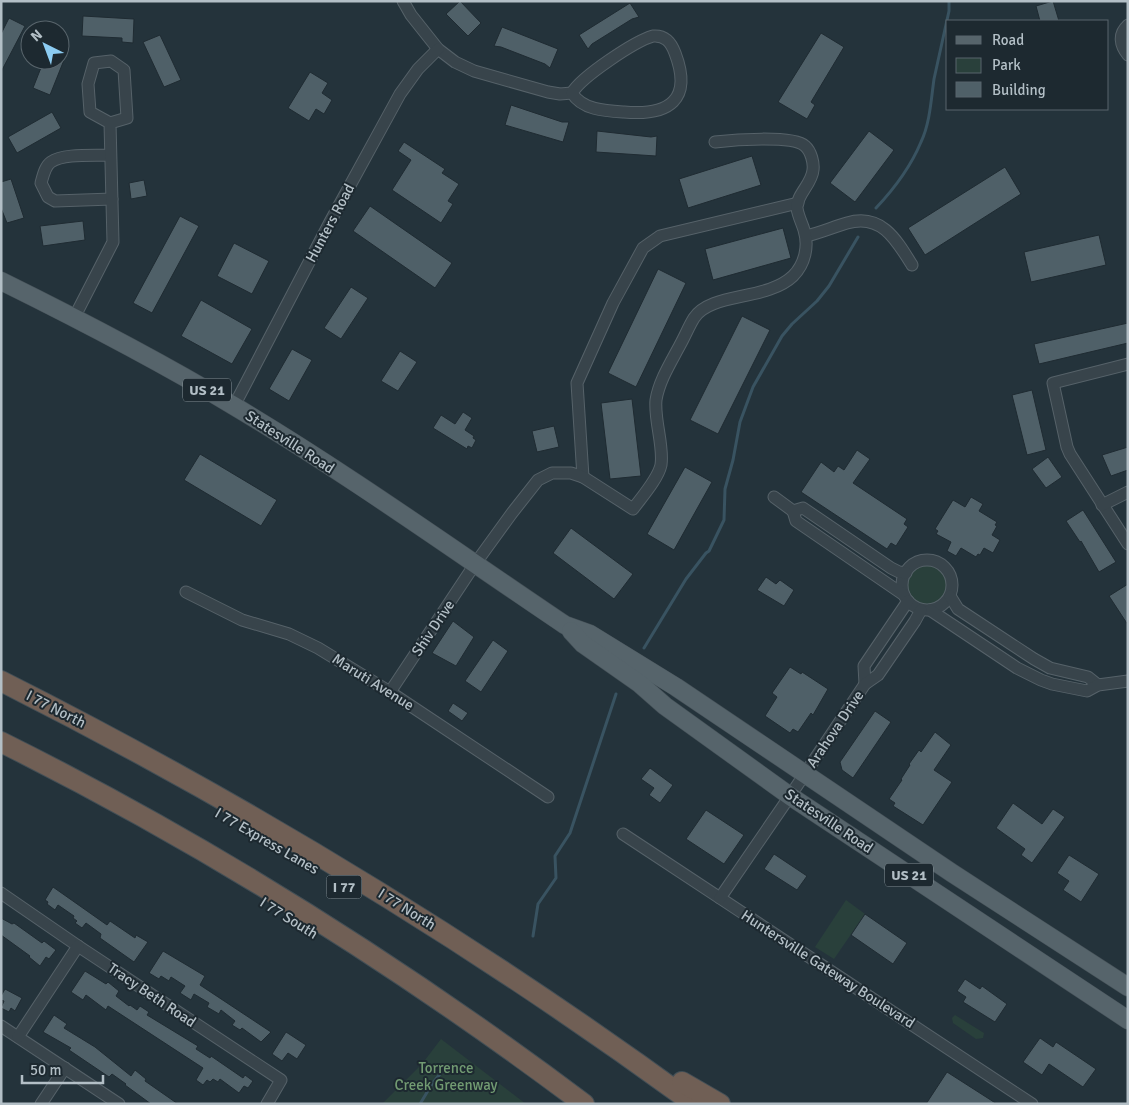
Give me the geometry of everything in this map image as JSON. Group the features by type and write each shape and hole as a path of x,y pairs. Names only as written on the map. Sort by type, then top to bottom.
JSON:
{"highway":[{"name":"I 77 North","path":"1,681 182,776 319,855 454,938 585,1026 694,1104"},
{"name":"I 77 Express Lanes","path":"1,697 175,788 380,908 536,1010 670,1104"},
{"path":"1,742 122,804 275,893 433,995 584,1104"},
{"name":"I 77 South","path":"1,757 166,845 318,936 465,1034 561,1104"},
{"path":"585,1026 720,1104"}],"main road":[{"name":"Statesville Road","path":"1,281 138,351 234,406 402,515 565,625 583,644 790,796 1126,1017"},
{"name":"Statesville Road","path":"565,625 590,634 676,688 806,773 969,884 1128,987"}],"street":[{"path":"403,1 411,15 438,49 455,62 474,71 548,92 572,93 580,82 646,37 663,36 675,51 683,81 678,95 673,102 661,111 650,113 604,110 578,101 572,93"},
{"path":"1128,25 1122,32 1120,40 1124,51 1128,55"},
{"name":"Hunters Road","path":"234,406 330,222 400,94 418,69 438,49"},
{"path":"111,61 124,70 127,118 110,123 90,112 88,84 94,63 111,61"},
{"path":"74,318 113,242 110,123"},
{"path":"716,142 739,139 764,139 795,141 805,145 812,157 813,170 798,203 798,214 806,236 806,249 803,262 794,275 782,285 764,292 742,296 705,307 695,317 660,384 656,401 661,465 633,510 583,477 577,383 613,302 643,248 660,236 798,203"},
{"path":"110,155 62,157 50,162 40,182 48,197 55,201 112,199"},
{"path":"806,236 846,223 869,220 887,231 900,246 912,265"},
{"path":"1128,364 1053,383 1067,447 1128,544"},
{"name":"Shiv Drive","path":"390,692 512,512 538,480 552,473 570,473 583,477"},
{"path":"1102,505 1128,492"},
{"path":"774,497 793,511 796,521 906,598 914,606 926,610 1017,668 1058,686 1087,691 1098,685 1128,681"},
{"path":"793,511 803,508 891,568 906,573"},
{"path":"906,598 904,580 906,573 918,563 925,561 942,565 950,575 952,587 950,596 938,608 926,610"},
{"name":"Maruti Avenue","path":"186,592 242,620 306,641 390,692 548,797"},
{"path":"950,596 958,609 1034,659 1050,668 1088,677 1098,685"},
{"name":"Arahova Drive","path":"865,684 864,666 906,598"},
{"name":"Arahova Drive","path":"720,898 865,684 878,675 915,621 926,610"},
{"name":"Huntersville Gateway Boulevard","path":"623,834 1032,1104"},
{"name":"Tracy Beth Road","path":"1,893 281,1080 267,1104"},
{"path":"18,1037 78,946"},
{"path":"1,1026 119,1104"},
{"path":"41,1104 65,1068"}],"green space":[{"path":"927,560 936,562 947,571 952,585 950,594 941,605 927,610 918,608 907,599 902,585 904,576 913,565"},
{"path":"846,900 865,914 834,959 815,947"},
{"path":"955,1015 984,1033 983,1038 976,1039 953,1023 952,1018"},
{"name":"Torrence Creek Greenway","path":"441,1039 526,1104 382,1104 422,1064"}],"building":[{"path":"460,1 481,23 468,36 446,14"},
{"path":"1053,1 1059,20 1040,20 1036,6"},
{"path":"630,3 639,17 632,19 592,44 588,49 579,35"},
{"path":"83,16 134,19 133,43 122,42 122,38 82,36"},
{"path":"9,18 20,24 20,36 1,72 1,34"},
{"path":"502,27 558,49 550,68 545,64 494,46"},
{"path":"821,33 844,47 811,102 815,105 807,119 778,102"},
{"path":"160,35 181,80 164,87 143,42"},
{"path":"40,70 60,70 50,95 33,88"},
{"path":"310,72 328,83 322,93 332,100 324,114 316,109 309,121 288,108"},
{"path":"511,105 562,122 569,122 563,142 505,125"},
{"path":"52,112 61,128 17,153 8,137"},
{"path":"597,131 657,136 656,156 596,152"},
{"path":"869,131 894,150 855,202 830,183"},
{"path":"404,142 445,169 442,173 459,184 448,201 453,204 441,223 392,190 411,160 398,151"},
{"path":"752,156 761,185 688,208 679,179"},
{"path":"1005,167 1021,194 925,255 908,228"},
{"path":"11,179 24,218 7,223 1,208 1,182"},
{"path":"144,180 147,196 131,199 129,183"},
{"path":"370,206 452,263 435,288 353,231"},
{"path":"180,216 199,226 152,313 133,303"},
{"path":"83,221 85,240 43,246 40,226"},
{"path":"783,228 791,258 713,280 705,249"},
{"path":"1099,235 1106,265 1031,282 1024,252"},
{"path":"234,243 269,261 252,294 217,276"},
{"path":"658,269 686,283 636,387 608,373"},
{"path":"351,287 368,298 341,339 324,328"},
{"path":"201,300 252,329 232,364 181,336"},
{"path":"742,316 770,330 718,434 690,420"},
{"path":"1128,323 1128,343 1039,364 1034,344"},
{"path":"292,349 312,360 289,401 269,389"},
{"path":"400,351 417,362 398,391 381,381"},
{"path":"1032,390 1046,450 1027,455 1012,395"},
{"path":"632,399 641,476 610,479 601,403"},
{"path":"463,412 472,418 465,430 474,436 473,438 476,440 472,448 468,446 467,449 433,428 441,415 455,424"},
{"path":"554,426 559,447 537,452 532,431"},
{"path":"1128,447 1128,470 1111,476 1102,455"},
{"path":"857,450 870,459 853,483 907,519 904,524 908,527 896,546 891,543 887,549 801,492 821,462 834,472 838,466 844,470"},
{"path":"200,454 277,500 261,526 184,480"},
{"path":"1048,457 1062,477 1046,488 1032,469"},
{"path":"685,467 712,482 674,550 647,534"},
{"path":"971,497 983,504 979,511 997,522 992,535 1000,540 993,553 984,548 980,555 978,554 976,557 961,548 956,556 947,551 951,542 936,534 938,531 935,529 953,500 965,507"},
{"path":"1083,510 1116,562 1099,572 1081,541 1066,521"},
{"path":"571,528 633,574 614,599 553,553"},
{"path":"766,577 776,584 780,580 794,590 784,606 757,590"},
{"path":"1128,584 1128,625 1109,596"},
{"path":"453,621 474,637 456,666 432,653"},
{"path":"493,640 508,651 481,692 465,681"},
{"path":"790,667 801,674 802,672 828,689 813,715 811,713 798,732 793,729 790,733 765,716 777,697 772,693"},
{"path":"453,703 468,713 462,721 448,711"},
{"path":"875,711 891,722 853,778 842,770 840,762"},
{"path":"935,732 951,745 934,770 952,782 923,825 893,806 895,803 889,799 902,780 909,764 919,750 921,752"},
{"path":"650,768 673,785 660,803 649,795 654,788 641,779"},
{"path":"1013,803 1042,824 1053,809 1065,817 1032,863 1021,855 1025,849 996,828"},
{"path":"706,810 744,835 724,864 686,839"},
{"path":"774,854 807,876 797,890 764,869"},
{"path":"1069,855 1099,874 1081,902 1063,890 1069,881 1057,873"},
{"path":"53,887 107,925 110,921 135,938 136,935 148,942 134,962 100,938 101,934 86,923 82,928 75,923 77,921 73,918 74,916 58,905 55,910 47,904 48,902 45,900"},
{"path":"865,914 907,943 893,964 851,935"},
{"path":"1,918 12,924 14,923 42,943 44,941 56,950 49,959 46,957 40,966 30,956 1,935"},
{"path":"163,951 205,976 200,985 271,1032 261,1042 242,1028 240,1030 232,1025 235,1021 221,1010 219,1014 207,1007 209,1003 194,994 191,1000 180,993 185,986 171,977 169,981 161,976 159,979 149,973"},
{"path":"85,971 106,984 108,982 119,991 116,996 129,1006 137,1010 140,1006 149,1012 147,1015 198,1046 196,1049 210,1058 211,1056 243,1078 245,1075 253,1081 248,1088 244,1086 239,1093 220,1079 218,1082 213,1079 210,1082 207,1080 203,1085 196,1080 203,1068 108,1006 106,1010 86,995 83,1000 71,992"},
{"path":"965,979 980,989 982,986 1007,1004 995,1022 963,1002 966,997 957,991"},
{"path":"5,989 22,998 15,1011 11,1008 9,1012 1,1008 4,1001 1,1000 1,996"},
{"path":"54,1015 67,1024 64,1028 95,1047 131,1076 135,1070 146,1079 145,1081 178,1104 151,1104 112,1074 109,1077 69,1050 71,1048 43,1032"},
{"path":"286,1032 306,1045 297,1059 288,1053 282,1061 272,1054"},
{"path":"1040,1038 1053,1047 1056,1042 1096,1069 1083,1087 1049,1064 1042,1075 1023,1062"},
{"path":"947,1072 997,1104 926,1104"}],"waterway":[{"path":"947,20 949,1"},
{"path":"876,208 907,169 924,135 946,25"},
{"path":"644,648 686,579 709,551 724,520 725,489 740,422 753,387 782,336 817,301 829,286 858,237"},
{"path":"533,936 538,904 556,878 555,856 570,833 616,694"},
{"path":"420,1104 444,1069"}]}
